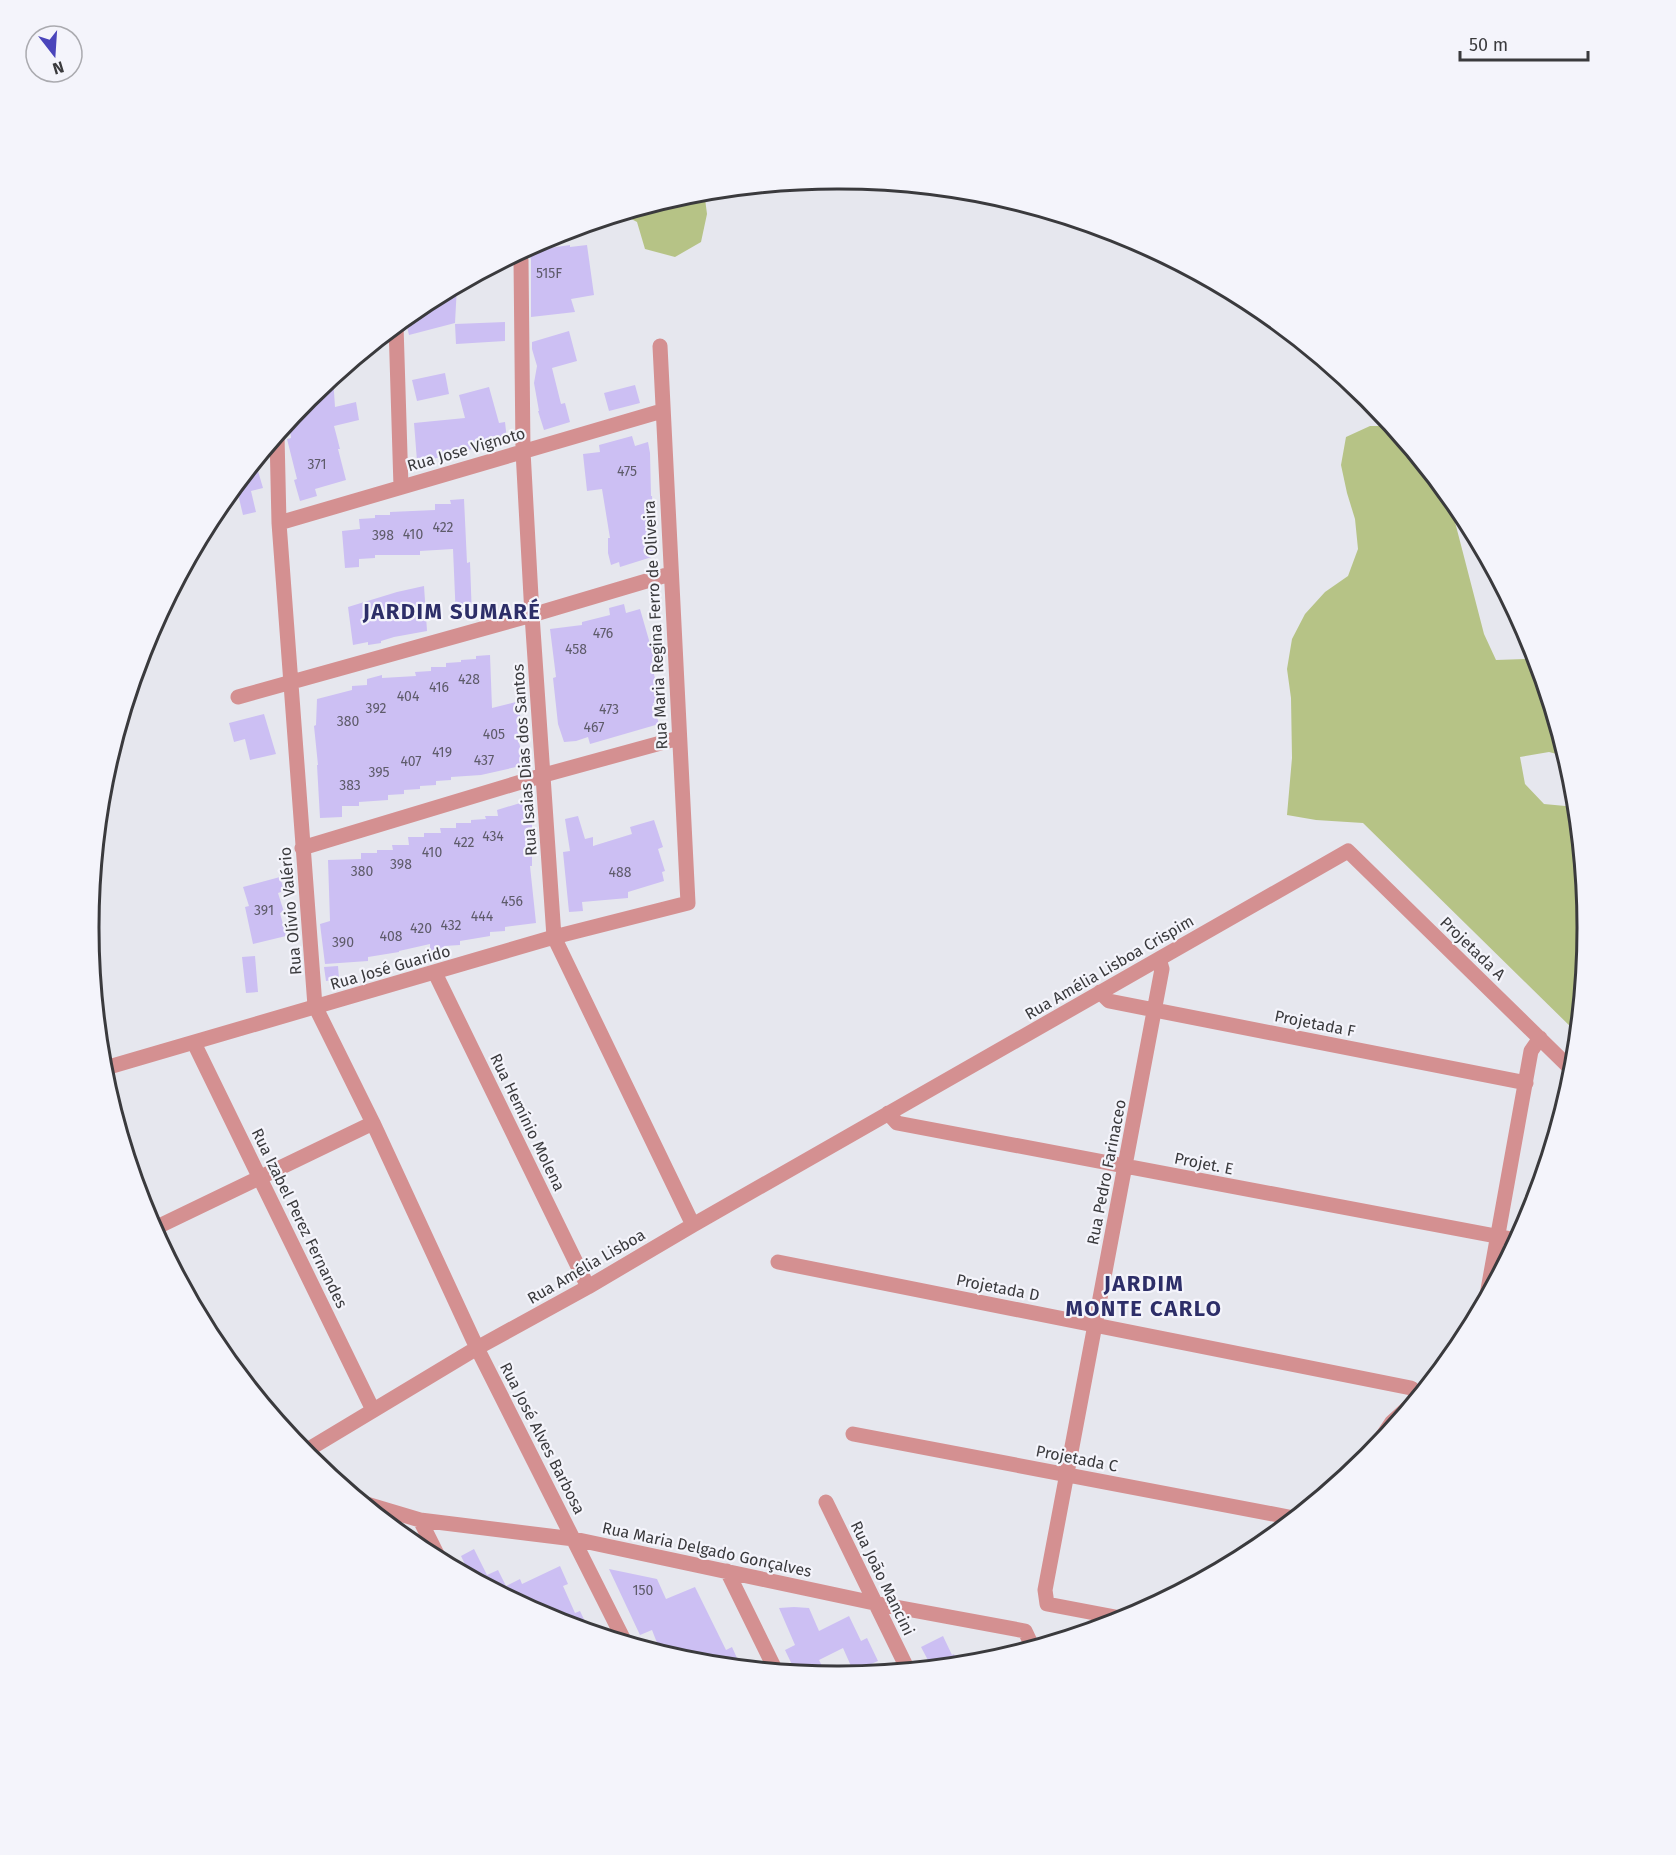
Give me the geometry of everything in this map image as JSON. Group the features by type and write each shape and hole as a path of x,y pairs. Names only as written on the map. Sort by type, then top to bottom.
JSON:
{"street":[{"name":"Rua Isaias Dias dos Santos","path":"521,260 523,451 554,937 693,1225"},
{"path":"396,335 401,487"},
{"name":"Rua Maria Regina Ferro de Oliveira","path":"660,346 688,903"},
{"name":"Rua Jose Vignoto","path":"279,523 662,411"},
{"name":"Rua Olívio Valério","path":"277,446 279,523 315,1006 373,1123 477,1348"},
{"path":"238,697 670,574"},
{"path":"302,848 544,775 679,738"},
{"name":"Rua Amélia Lisboa Crispim","path":"888,1113 1348,851"},
{"name":"Projetada A","path":"1348,851 1565,1063"},
{"name":"Rua José Guarido","path":"112,1066 554,937 688,903"},
{"name":"Rua Pedro Farinaceo","path":"1107,1615 1047,1604 1045,1590 1155,1010 1162,969 1159,959"},
{"name":"Rua Hemínio Molena","path":"435,973 588,1287"},
{"name":"Projetada F","path":"1100,992 1109,1001 1526,1083"},
{"path":"1492,1270 1532,1051 1540,1038"},
{"name":"Rua Izabel Perez Fernandes","path":"194,1043 373,1410"},
{"name":"Rua Amélia Lisboa","path":"312,1447 477,1348 588,1287 888,1113"},
{"name":"Projet. E","path":"888,1113 897,1123 1508,1239"},
{"path":"162,1225 373,1123"},
{"name":"Projetada D","path":"778,1262 1414,1390"},
{"name":"Rua José Alves Barbosa","path":"477,1348 621,1633"},
{"name":"Projetada C","path":"853,1434 1285,1516"},
{"name":"Rua João Mancini","path":"826,1502 905,1663"},
{"name":"Rua Maria Delgado Gonçalves","path":"381,1508 420,1520 574,1539 1025,1631 1030,1641"},
{"path":"420,1520 433,1546"},
{"path":"727,1571 772,1663"}],"green space":[{"path":"705,201 707,214 701,242 675,257 645,249 637,222 631,219"},
{"path":"1370,426 1381,426 1394,440 1455,521 1484,634 1496,660 1526,659 1538,690 1556,754 1549,752 1520,757 1525,784 1544,804 1567,806 1571,831 1577,928 1571,1027 1363,823 1316,820 1287,815 1292,758 1291,698 1287,669 1292,639 1305,614 1325,592 1348,576 1358,549 1355,519 1341,465 1346,437"}],"building":[{"path":"587,245 594,295 571,299 575,312 531,317 530,256 548,248"},
{"path":"456,295 455,323 409,335 407,327"},
{"path":"505,322 505,341 456,344 455,324"},
{"path":"569,331 577,361 552,368 561,404 565,403 570,422 544,430 538,411 534,383 537,366 532,342"},
{"path":"445,373 449,394 417,401 412,380"},
{"path":"635,385 640,403 609,411 604,393"},
{"path":"489,387 499,423 505,422 507,440 417,461 414,423 465,418 459,395"},
{"path":"334,388 335,407 356,402 359,420 334,426 346,480 315,489 317,496 300,501 287,439 291,438 290,431"},
{"path":"632,436 635,446 648,442 655,556 620,567 619,562 611,565 608,553 608,538 610,538 602,489 587,491 583,454 600,452 599,445"},
{"path":"257,471 263,488 251,491 256,512 243,515 239,497"},
{"path":"464,499 472,618 456,619 453,549 420,551 420,555 375,555 375,558 359,559 359,567 345,568 342,531 360,529 359,519 375,518 375,515 390,515 390,512 435,510 435,504 451,504 450,500"},
{"path":"424,586 427,631 394,637 381,641 381,643 368,645 368,642 353,645 348,607"},
{"path":"624,604 626,613 640,609 655,661 651,663 661,701 653,703 659,724 590,744 588,737 564,742 558,724 553,678 556,677 550,629 582,625 582,622 610,615 609,608"},
{"path":"490,655 492,708 516,702 521,719 516,720 520,734 517,735 525,765 481,775 451,777 451,780 436,781 436,785 404,790 404,794 388,795 388,800 359,802 359,806 342,806 342,817 320,818 314,726 316,725 317,699 352,690 352,686 367,685 367,679 382,675 382,678 416,676 415,672 431,671 431,667 446,667 446,663"},
{"path":"264,714 276,754 250,760 245,739 234,742 229,723"},
{"path":"530,800 532,866 530,866 536,923 505,927 505,931 490,932 490,936 460,941 460,945 444,946 444,949 430,951 430,944 368,957 368,961 325,964 320,924 330,921 328,860 361,859 361,853 393,850 392,845 409,845 408,837 424,837 424,833 441,833 440,828 456,828 456,823 471,823 471,820 486,819 485,816 498,816 497,810"},
{"path":"578,816 585,839 593,837 593,846 632,834 630,827 654,820 663,847 658,849 665,871 662,872 664,881 628,892 628,898 582,902 583,911 569,912 563,852 570,851 565,819"},
{"path":"280,877 284,891 278,893 284,912 280,913 286,936 253,944 245,907 249,906 243,887"},
{"path":"255,956 258,992 246,993 242,957"},
{"path":"338,966 339,979 326,981 324,967"},
{"path":"474,1549 487,1575 498,1570 506,1586 520,1579 522,1584 560,1566 568,1584 563,1586 575,1613 580,1611 585,1621 511,1590 466,1565 461,1556"},
{"path":"609,1569 657,1579 666,1599 695,1587 726,1650 732,1647 738,1659 657,1643 652,1630 640,1635"},
{"path":"779,1608 809,1608 819,1631 849,1616 861,1641 867,1638 878,1661 872,1665 851,1666 843,1648 819,1660 822,1666 792,1665 785,1650 795,1645"},
{"path":"943,1636 955,1657 928,1661 921,1647"}],"district":[{"name":"JARDIM SUMARÉ","path":"452,611"},
{"name":"JARDIM MONTE CARLO","path":"1144,1296"}]}
